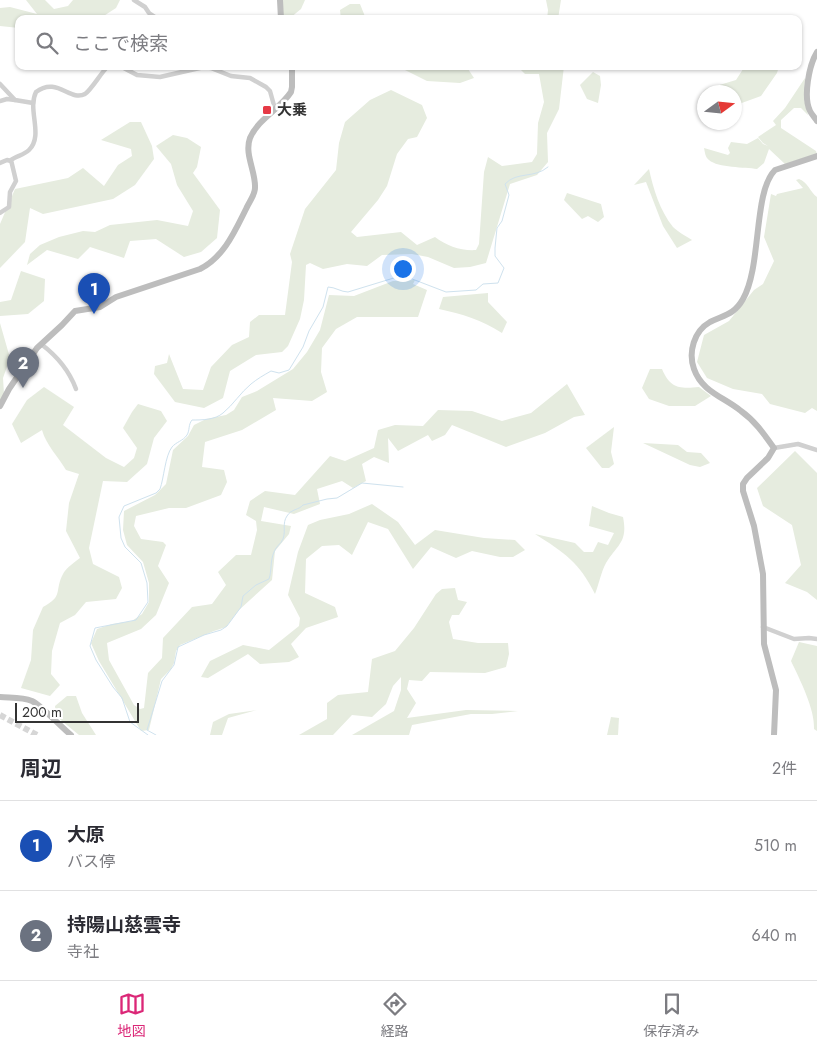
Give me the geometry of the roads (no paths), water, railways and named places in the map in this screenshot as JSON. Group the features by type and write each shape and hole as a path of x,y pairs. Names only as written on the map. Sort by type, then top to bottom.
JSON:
{"street":[{"path":"134,0 145,7 152,15"},
{"path":"280,0 281,15"},
{"path":"817,52 814,57 814,70 807,84 808,106 817,121"},
{"path":"0,163 7,160 11,161 26,152 33,143 35,133 33,103 34,94 37,90 59,87 73,95 83,95 90,90 96,79 104,70"},
{"path":"127,70 137,76 160,77 186,70"},
{"path":"216,70 235,77 250,78 266,87 270,91 276,109"},
{"path":"0,406 33,353 75,311 100,307 116,297 200,269 210,263 232,238 255,187 249,141 253,133 291,92 292,70"},
{"path":"0,84 15,100"},
{"path":"0,100 33,103"},
{"path":"774,448 760,429 742,412 718,397 701,383 694,368 692,352 694,340 706,325 729,314 743,299 751,277 764,192 770,174 775,170 817,156"},
{"path":"0,213 9,207 10,192 16,182 11,161"},
{"path":"41,344 54,354 70,375 76,389"},
{"path":"774,448 798,444 817,450"},
{"path":"774,448 772,454 746,478 743,491 754,526 763,574 764,651 776,690 774,735"},
{"path":"763,627 794,639 817,639"},
{"path":"0,697 31,701 42,708 71,735"}],"waterway":[{"path":"148,735 130,722 122,698 96,660 90,646 95,628 136,620 148,602 147,583 141,563 125,547 121,538 119,517 124,506 156,493 160,489 170,451 174,445 187,435 192,420 208,419 220,415 247,387 258,379 271,371 279,373 289,370 323,307 328,287 348,292 397,277 407,277 446,292 476,290 483,284 498,283 504,268 495,256 495,248 497,228 502,221 509,195 505,184 515,178 537,173 548,167"},
{"path":"156,735 147,730 162,681 174,665 178,647 227,626 241,607 243,596 256,585 269,579 273,555 283,539 285,521 289,514 303,505 337,498 362,483 403,487"}],"tunnel":[{"path":"0,715 37,735"}],"place":[{"name":"大乗","path":"267,110"},
{"name":"大原","path":"94,314"},
{"name":"持陽山慈雲寺","path":"23,388"}]}
